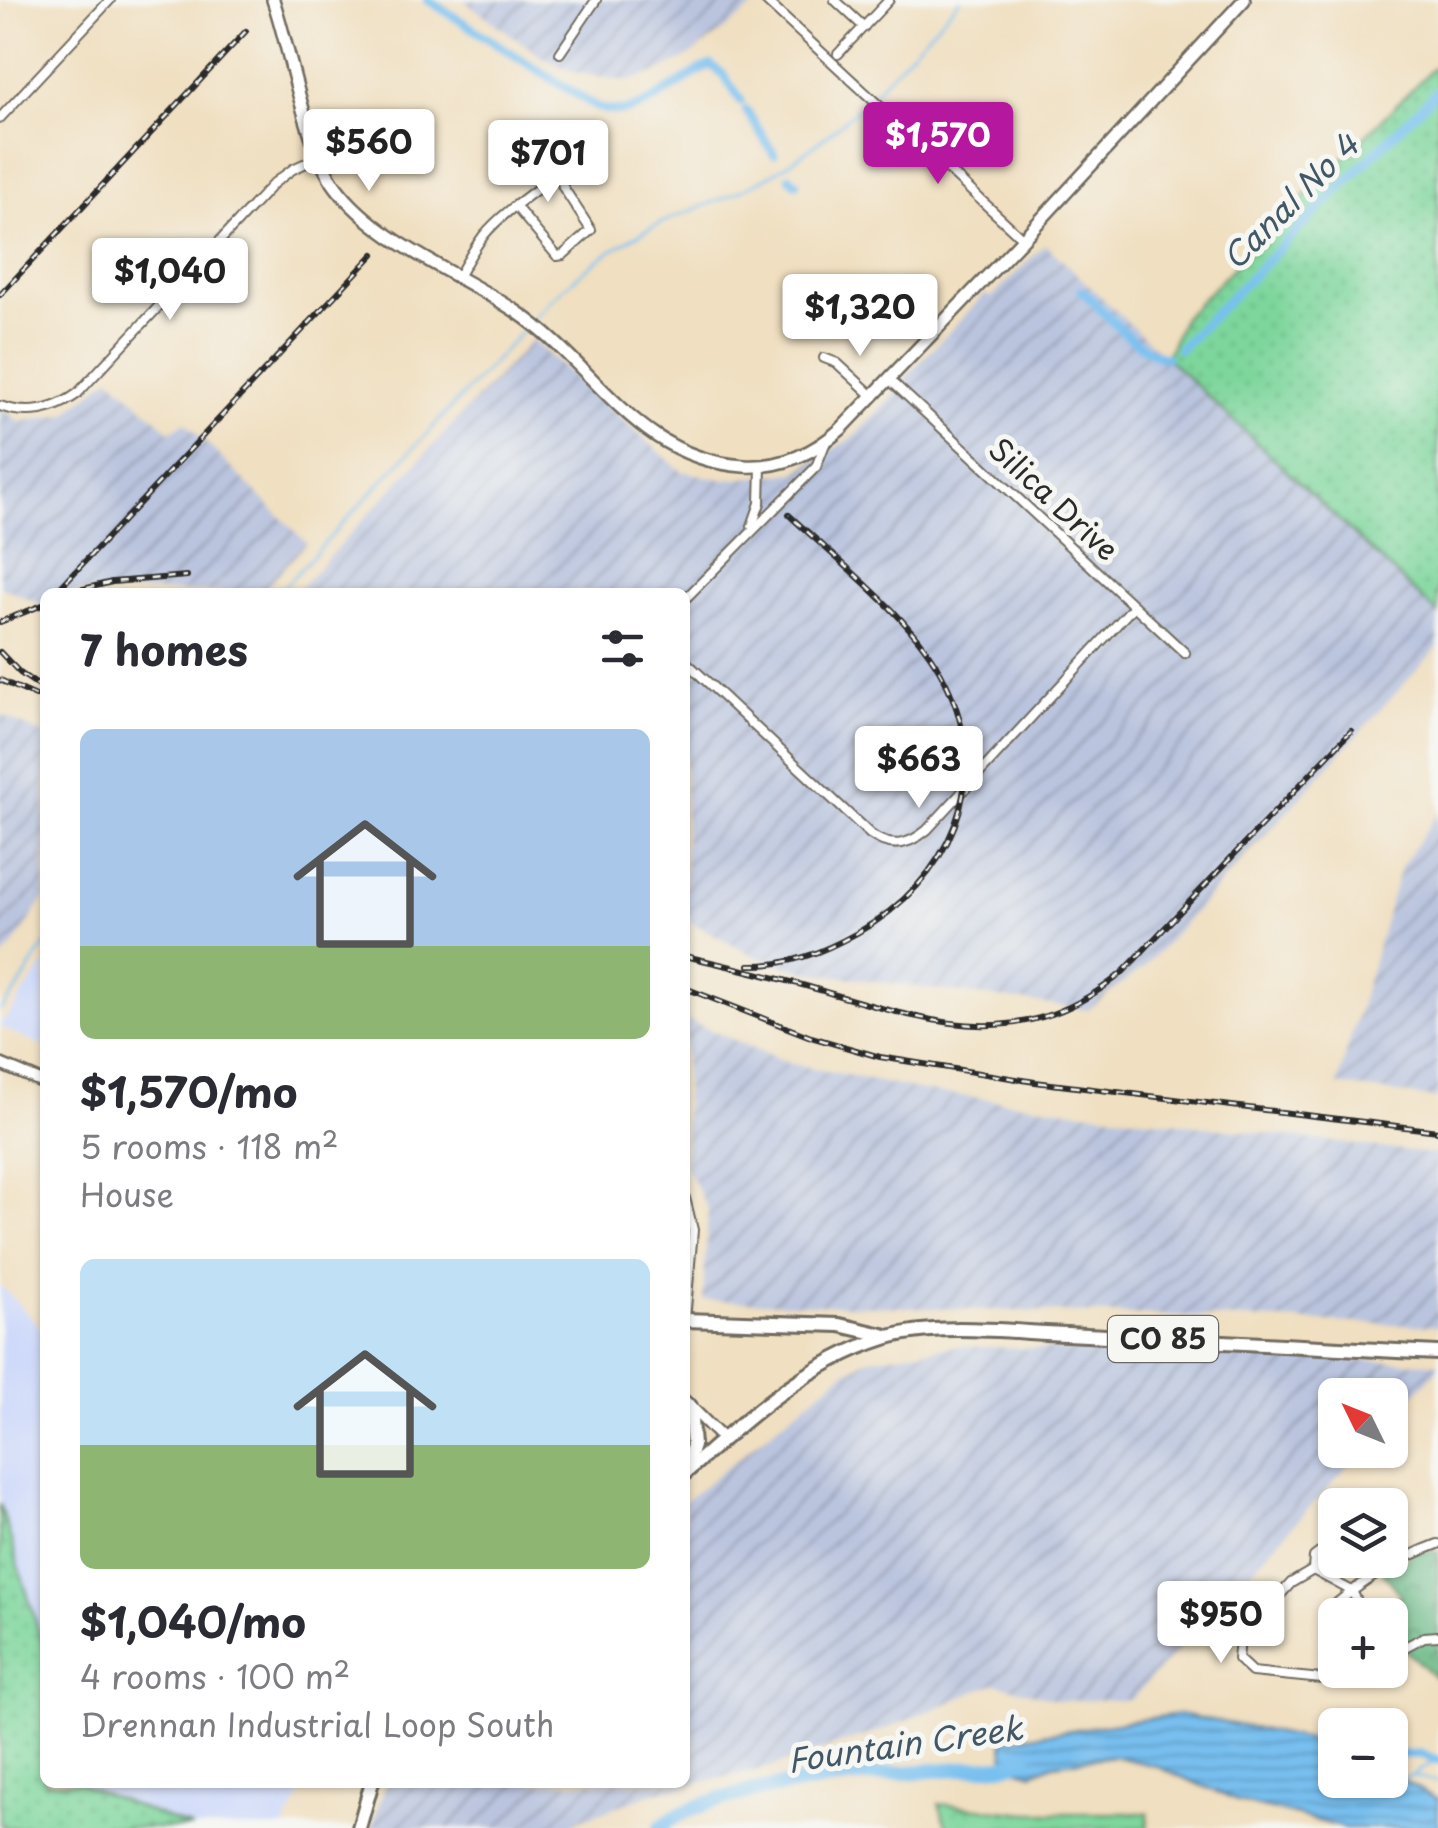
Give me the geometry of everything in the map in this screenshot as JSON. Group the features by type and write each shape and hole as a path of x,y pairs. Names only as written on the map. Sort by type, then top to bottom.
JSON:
{"main road":[{"path":"274,0 318,157 334,184 360,214 515,311 676,451 715,464 761,466 794,458 826,442 874,397 1244,0"},
{"path":"690,1320 840,1325 889,1337"},
{"name":"CO 85","path":"690,1467 812,1373 889,1337 927,1332 1004,1332 1438,1353"},
{"path":"690,1421 690,1455"},
{"path":"358,1828 370,1788"}],"street":[{"path":"0,118 110,0"},
{"path":"560,53 596,0"},
{"path":"765,0 1023,239"},
{"path":"834,0 864,27"},
{"path":"838,54 889,0"},
{"path":"0,406 19,411 40,410 60,405 77,394 274,184 293,168 318,157"},
{"path":"458,276 484,234 516,207 559,172 563,186 591,230 557,256 516,207"},
{"path":"824,358 837,363 874,397"},
{"name":"Silica Drive","path":"890,380 1185,652"},
{"path":"690,594 816,467 826,442"},
{"path":"750,530 760,503 761,466"},
{"path":"690,665 870,834 888,844 904,844 927,830 1134,606"},
{"path":"0,1064 40,1081"},
{"path":"690,1216 694,1230 690,1270"},
{"path":"690,1406 723,1439"},
{"path":"1343,1598 1415,1553 1438,1544"},
{"path":"1313,1570 1318,1554"},
{"path":"1313,1570 1352,1591 1356,1598"},
{"path":"1313,1570 1291,1582 1240,1639 1238,1658 1252,1672 1318,1679"},
{"path":"1408,1645 1424,1637 1438,1636"}],"shaded area":[{"path":"463,0 763,0 693,54 656,73 627,81 576,73 541,56"},
{"path":"1045,244 1438,614 1438,647 1143,968 1088,1010 808,972 757,957 690,922 690,588 300,588 532,340 681,471 725,480 794,473 852,438 985,294 991,298"},
{"path":"110,377 170,431 185,422 307,543 265,588 40,588 40,604 0,586 0,408 20,422 66,414"},
{"path":"0,714 40,734 40,905 0,960"},
{"path":"1438,813 1438,1099 1337,1085 1400,868"},
{"path":"40,970 40,1045 0,1027"},
{"path":"690,1021 788,1063 923,1091 1438,1155 1438,1326 703,1300 708,1209 690,1175"},
{"path":"0,1285 40,1327 40,1636 0,1504"},
{"path":"955,1346 1438,1363 1438,1369 1408,1402 1408,1378 1318,1378 1318,1468 1346,1468 1328,1488 1318,1488 1318,1498 1131,1700 1061,1701 995,1683 889,1728 771,1767 690,1785 690,1497 843,1373 870,1358"},
{"path":"89,1788 304,1788 284,1828 192,1828"},
{"path":"385,1788 674,1788 579,1820 568,1828 371,1828"}],"green space":[{"path":"1438,63 1438,614 1166,357 1183,318"},
{"path":"0,1504 40,1636 40,1788 89,1788 192,1828 5,1828 0,1824"},
{"path":"1419,1551 1438,1552 1438,1680 1408,1653 1408,1598 1398,1598 1402,1596 1388,1578 1408,1578 1408,1557"},
{"path":"939,1804 1029,1813 1148,1813 1148,1828 947,1828"}],"water":[{"path":"1179,1714 1318,1741 1318,1798 1408,1798 1408,1783 1438,1800 1438,1828 1346,1828 1238,1801 1156,1766 1113,1756 1053,1764 1033,1773 1006,1765 1002,1740"}],"waterway":[{"name":"Canal No 4","path":"428,0 598,108 635,108 711,65 723,74 741,101"},
{"path":"872,94 960,0"},
{"name":"Canal No 4","path":"1179,349 1438,90"},
{"path":"534,318 580,274 614,249 651,228 776,172 867,100"},
{"name":"Canal No 4","path":"746,110 774,154"},
{"name":"Canal No 4","path":"790,177 796,183"},
{"name":"Canal No 4","path":"1082,291 1133,340 1166,357"},
{"path":"283,588 529,324"},
{"path":"0,1010 40,952"},
{"path":"1408,1754 1438,1760"},
{"name":"Fountain Creek","path":"660,1828 688,1811 773,1788 1006,1765 1025,1759"},
{"path":"1414,1774 1432,1763"},
{"name":"Fountain Creek","path":"1408,1776 1438,1782"}],"railway":[{"path":"0,295 246,31"},
{"path":"60,588 374,254"},
{"path":"749,965 778,963 818,952 890,911 917,886 939,857 955,825 964,791 965,756 959,719 945,681 931,658 895,613 789,515"},
{"path":"87,588 112,582 187,576"},
{"path":"0,622 40,606"},
{"path":"0,652 40,687"},
{"path":"0,680 36,696"},
{"path":"690,957 943,1022 1015,1023 1051,1014 1087,998 1123,972 1351,731"},
{"path":"690,990 811,1037 880,1057 1035,1082 1438,1131"}]}
